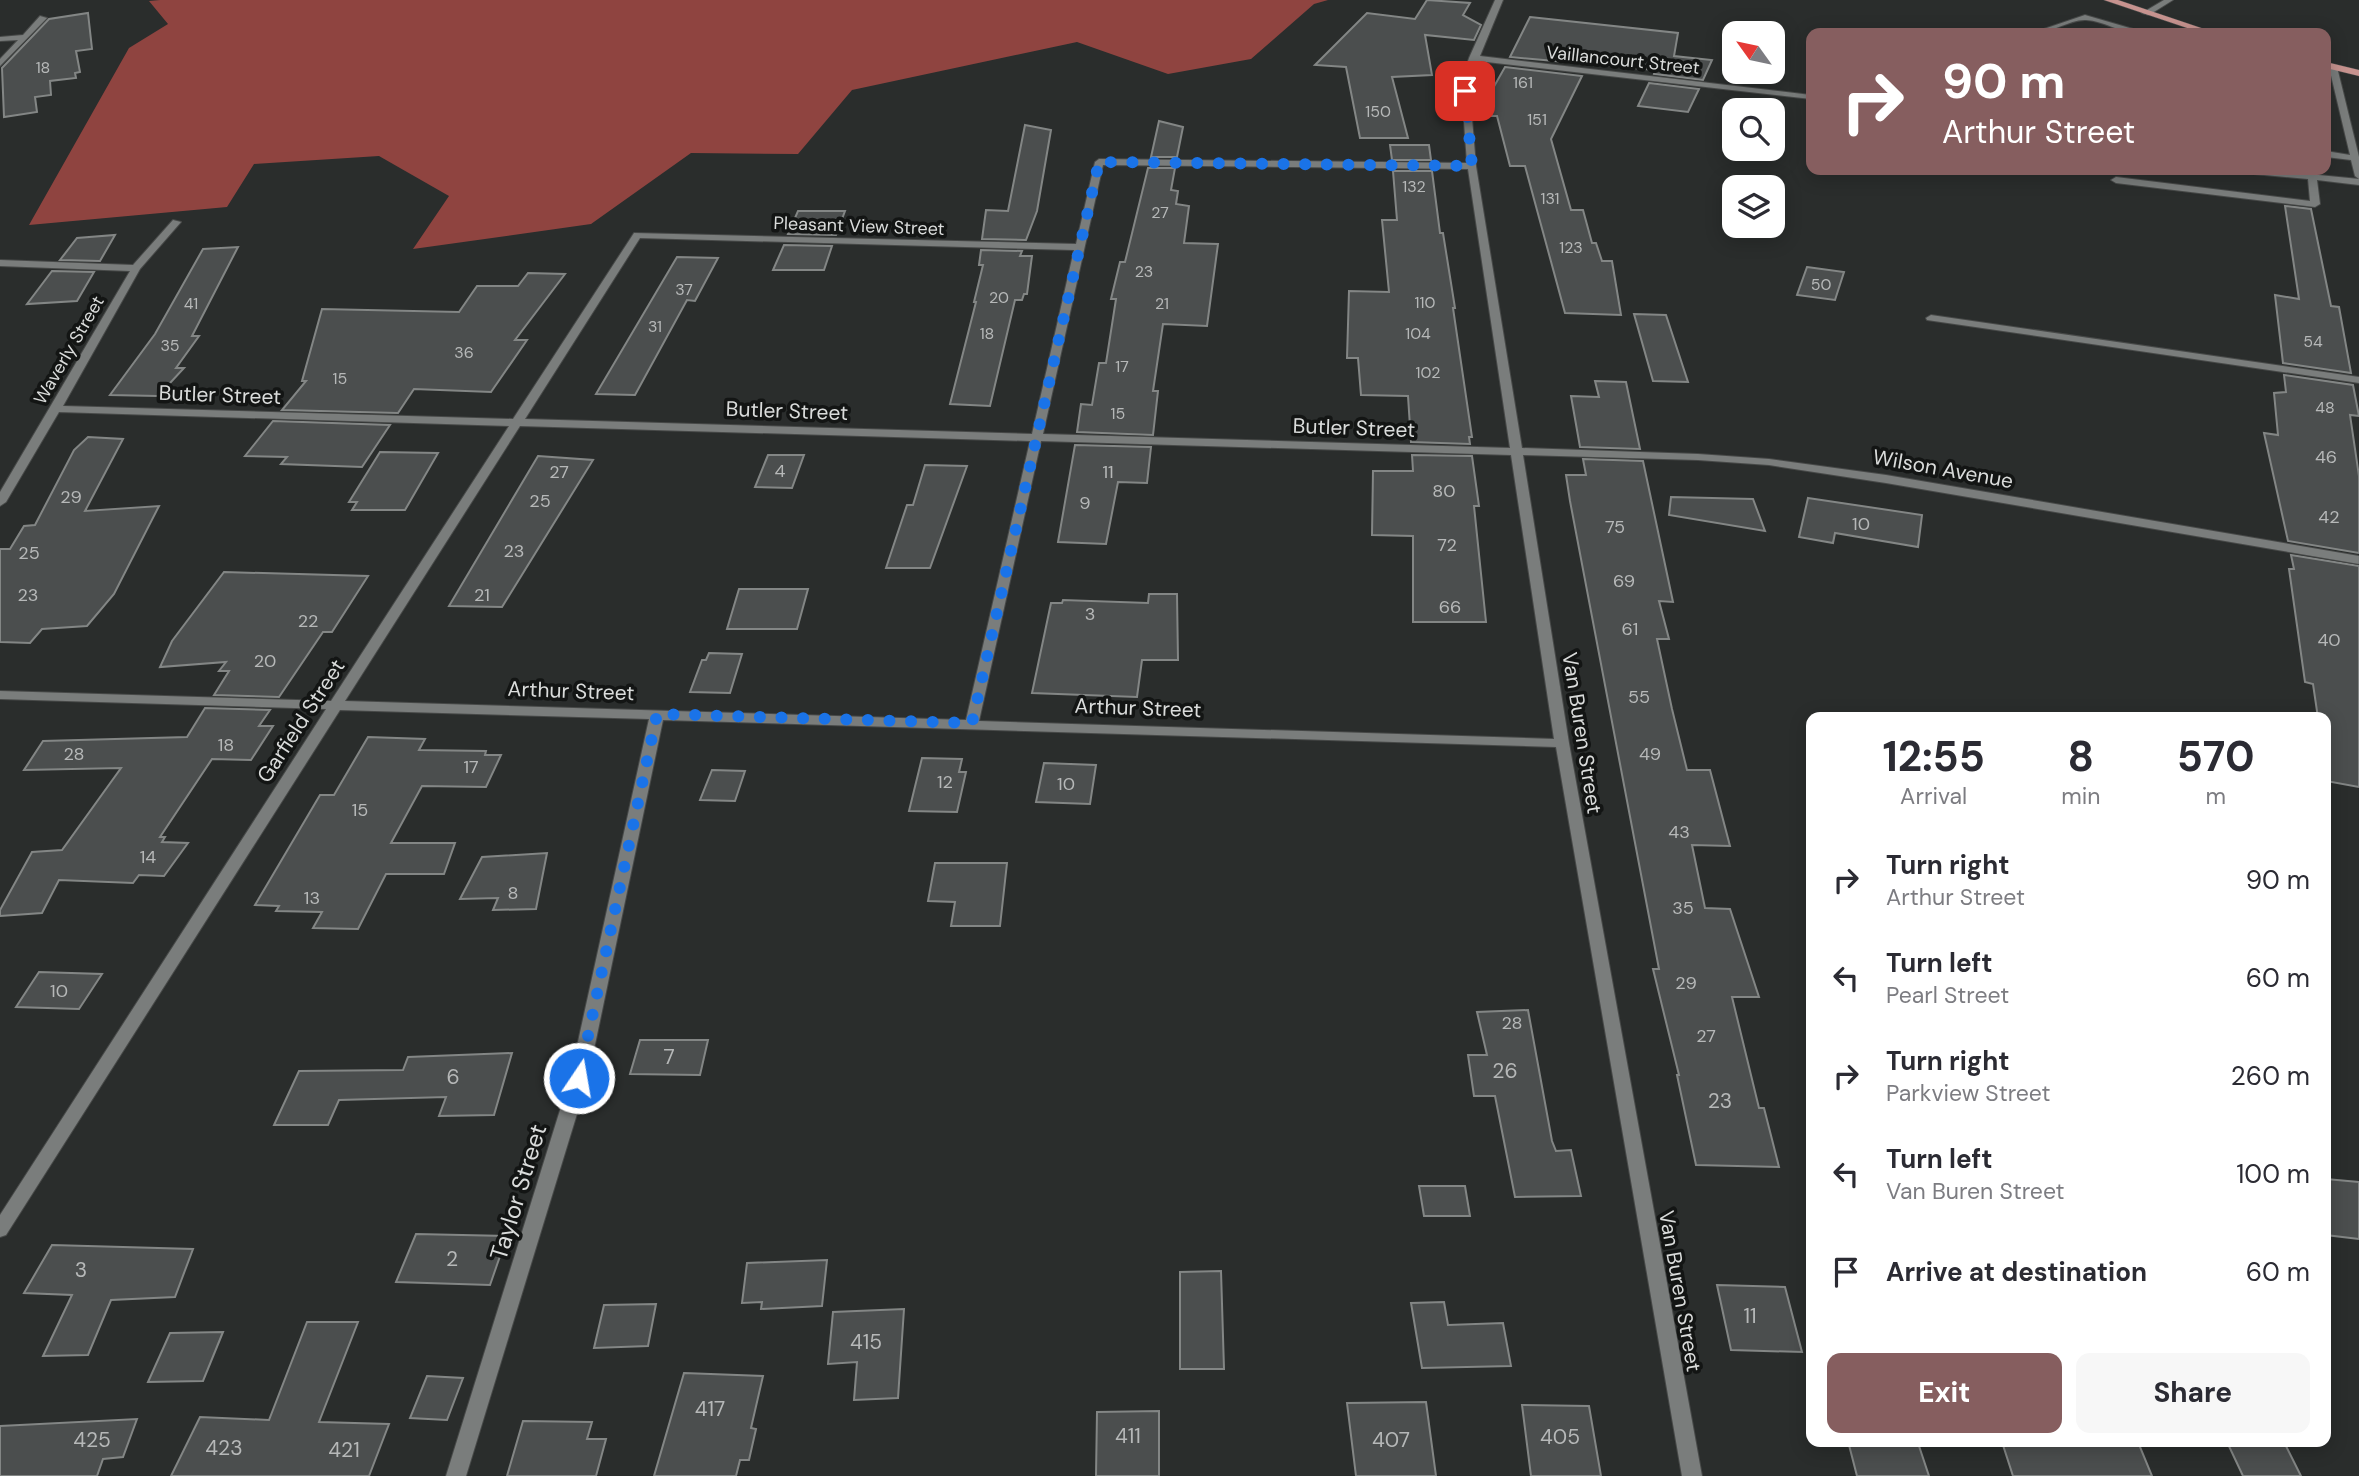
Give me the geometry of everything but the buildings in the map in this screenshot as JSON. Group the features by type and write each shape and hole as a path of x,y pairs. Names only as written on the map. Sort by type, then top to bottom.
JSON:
{"main road":[{"path":"2109,0 2195,28"},
{"path":"2331,66 2359,73"}],"street":[{"name":"Van Buren Street","path":"1499,0 1473,58 1465,91 1472,166 1562,743 1692,1476"},
{"path":"2146,13 2167,0"},
{"path":"2051,28 2085,17 2121,28"},
{"path":"0,64 43,18"},
{"path":"0,39 25,37"},
{"name":"Vaillancourt Street","path":"1473,58 1806,96"},
{"path":"2331,73 2359,176"},
{"path":"2331,155 2354,158"},
{"path":"972,723 1099,162 1472,166"},
{"path":"2292,175 2359,182"},
{"path":"2116,180 2315,204 2312,177"},
{"name":"Waverly Street","path":"0,502 136,268 176,222"},
{"name":"Pleasant View Street","path":"637,235 1080,247"},
{"name":"Garfield Street","path":"0,1230 637,235"},
{"path":"0,263 136,268"},
{"path":"1931,318 2359,380"},
{"name":"Butler Street","path":"56,409 1516,452"},
{"name":"Wilson Avenue","path":"1516,452 1663,454 1782,464 1900,481 2359,560"},
{"name":"Arthur Street","path":"0,695 1562,743"},
{"name":"Taylor Street","path":"456,1476 579,1078 657,714"}],"shaded area":[{"path":"1328,0 1314,4 1251,59 1168,74 1077,42 852,90 798,154 691,153 591,224 413,249 449,196 379,156 254,164 227,207 29,225 129,48 168,24 149,1"}],"route":[{"path":"579,1078 657,714 972,723 1099,162 1472,166 1465,91"}]}
